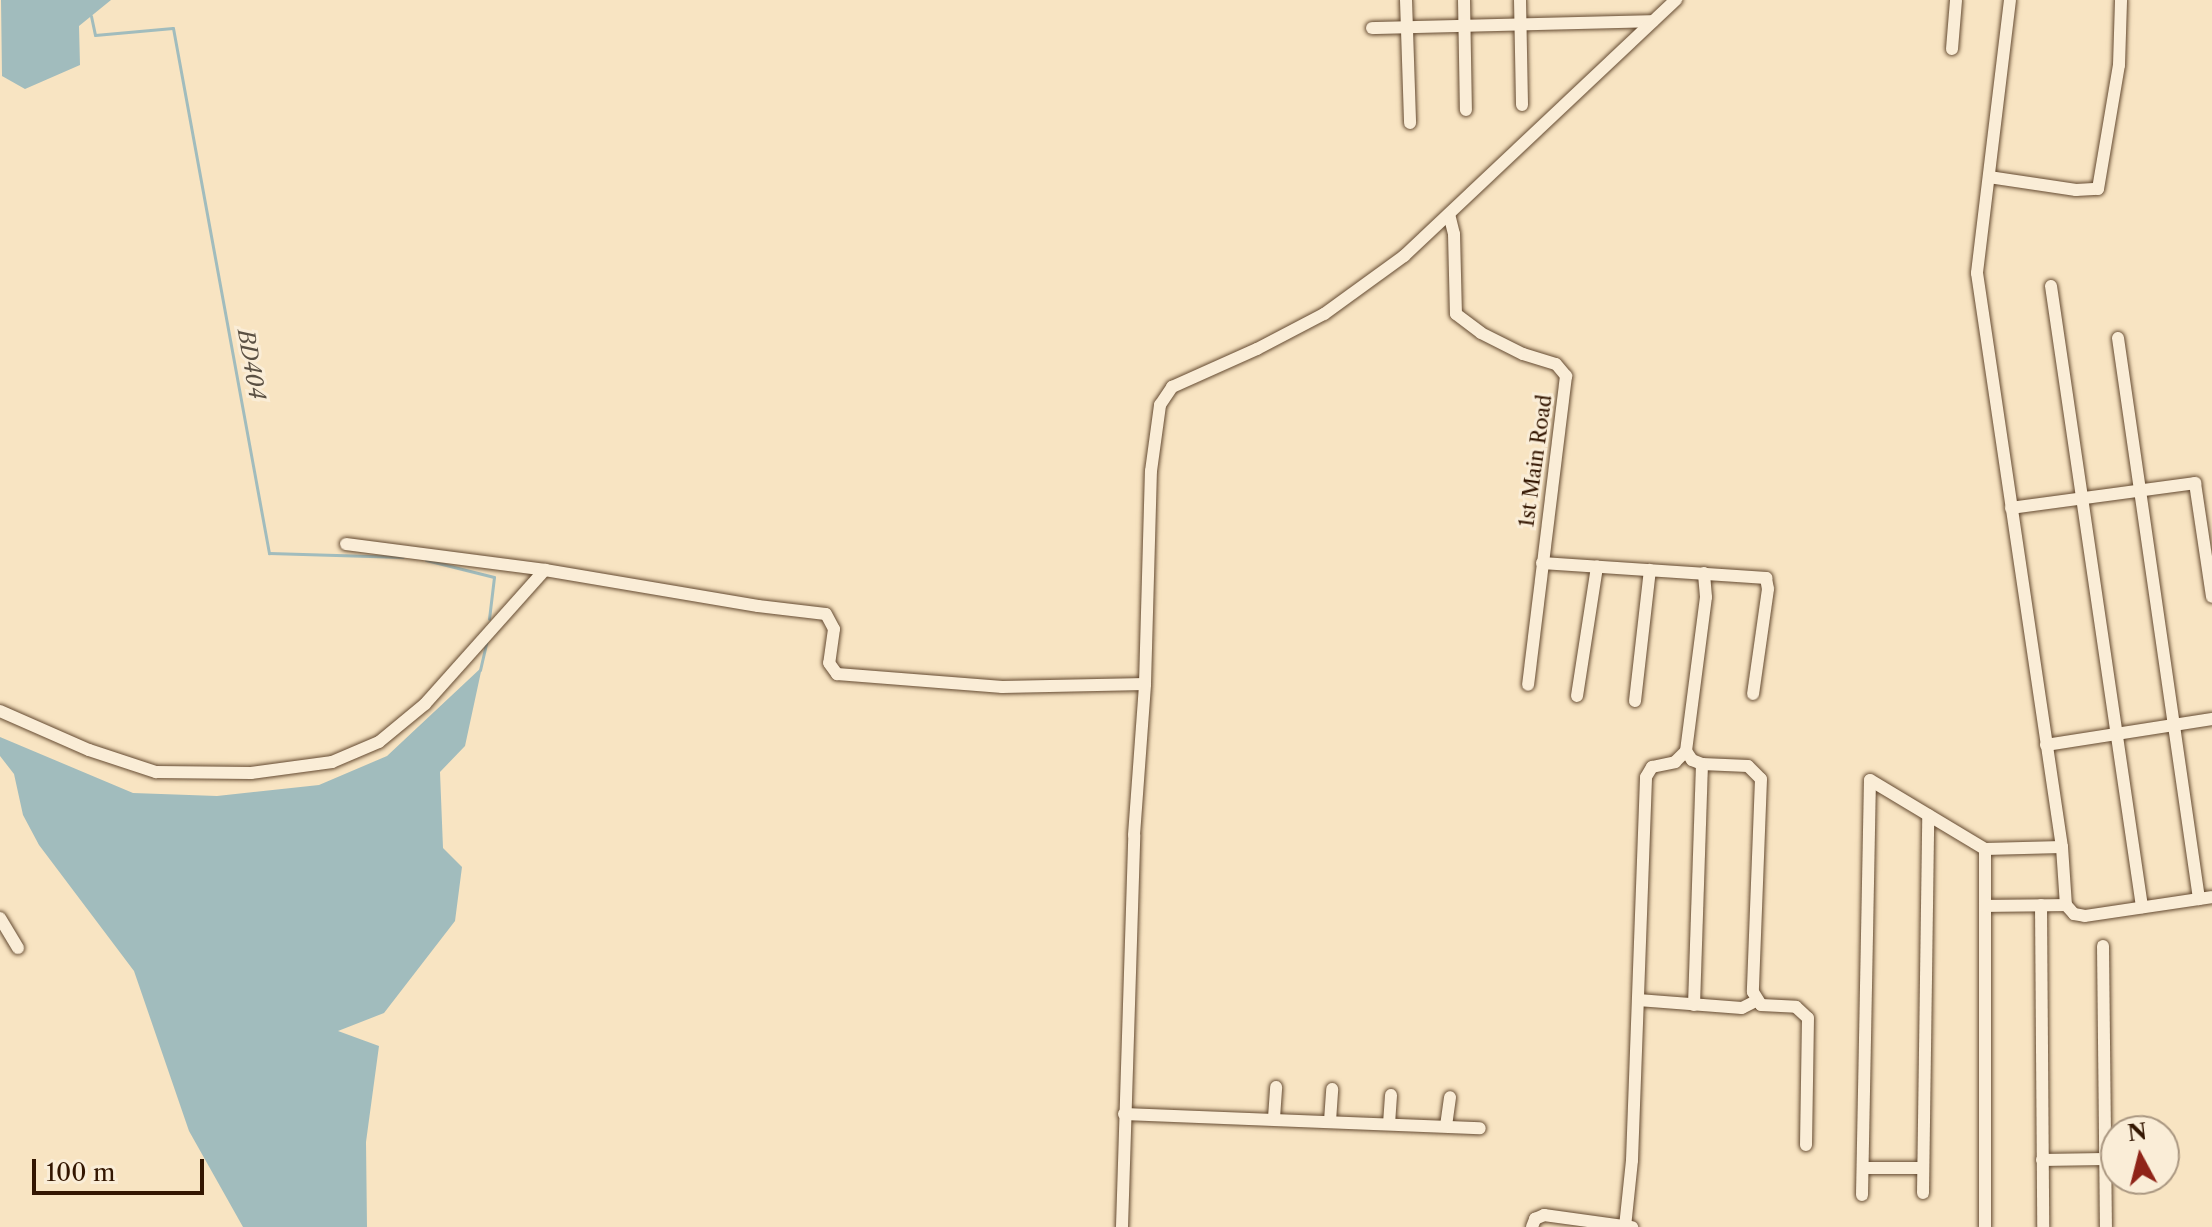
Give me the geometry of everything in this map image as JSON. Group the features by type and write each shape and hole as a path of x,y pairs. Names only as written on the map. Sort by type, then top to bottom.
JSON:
{"street":[{"path":"1406,0 1410,123"},
{"path":"1464,0 1466,110"},
{"path":"1520,0 1522,105"},
{"path":"1122,1227 1134,835 1145,684 1151,471 1154,427 1164,397 1172,387 1257,349 1324,314 1404,256 1676,0"},
{"path":"1952,49 1956,0"},
{"path":"2010,0 1977,273 2062,847 2066,905 2074,914 2085,916 2205,898 2174,725 2118,338"},
{"path":"1989,177 2076,190 2098,189 2119,65 2121,0"},
{"path":"1372,28 1653,21"},
{"name":"1st Main Road","path":"1449,214 1454,234 1456,314 1481,333 1523,354 1556,364 1566,376 1528,685"},
{"path":"2051,286 2142,907"},
{"path":"2011,508 2195,483 2212,597"},
{"path":"346,544 545,570 758,606 826,614 834,629 829,663 837,674 1002,687 1145,684"},
{"path":"1542,563 1766,578 1768,589 1753,694"},
{"path":"1577,696 1597,567"},
{"path":"0,711 89,750 156,772 251,773 332,762 379,742 425,704 545,570"},
{"path":"1635,701 1650,570"},
{"path":"1625,1227 1632,1160 1646,777 1652,767 1675,762 1686,751 1706,597 1704,573"},
{"path":"2046,745 2212,719"},
{"path":"1686,751 1692,760 1702,764 1748,766 1761,779 1753,992 1761,1005 1796,1007 1806,1013 1810,1074 1806,1145"},
{"path":"1694,1005 1702,764"},
{"path":"1862,1195 1870,780 1985,849 2062,847"},
{"path":"1923,1193 1928,815"},
{"path":"1985,849 1985,1227"},
{"path":"2041,905 2043,1227"},
{"path":"1985,906 2066,905"},
{"path":"0,918 18,948"},
{"path":"2103,946 2105,1115"},
{"path":"1638,1000 1742,1008 1756,1001"},
{"path":"1274,1118 1276,1087"},
{"path":"1330,1121 1332,1089"},
{"path":"1389,1124 1391,1095"},
{"path":"1446,1126 1450,1097"},
{"path":"1124,1114 1480,1128"},
{"path":"2042,1160 2100,1159"},
{"path":"1863,1168 1923,1168"},
{"path":"2106,1195 2106,1227"},
{"path":"1532,1227 1535,1219 1544,1215 1588,1224 1632,1227"}],"water":[{"path":"1,0 111,0 79,26 80,65 25,89 2,76"},
{"path":"482,667 465,746 440,772 443,848 462,867 455,921 384,1013 338,1031 379,1046 366,1142 367,1227 243,1227 189,1131 134,971 39,845 23,815 14,774 0,756 0,737 133,793 217,796 319,785 387,756"}],"waterway":[{"name":"BD404","path":"91,16 95,35 173,28 269,553 403,557"},
{"name":"BD404","path":"426,560 494,577 489,619"},
{"name":"BD404","path":"480,670 486,643"}]}
